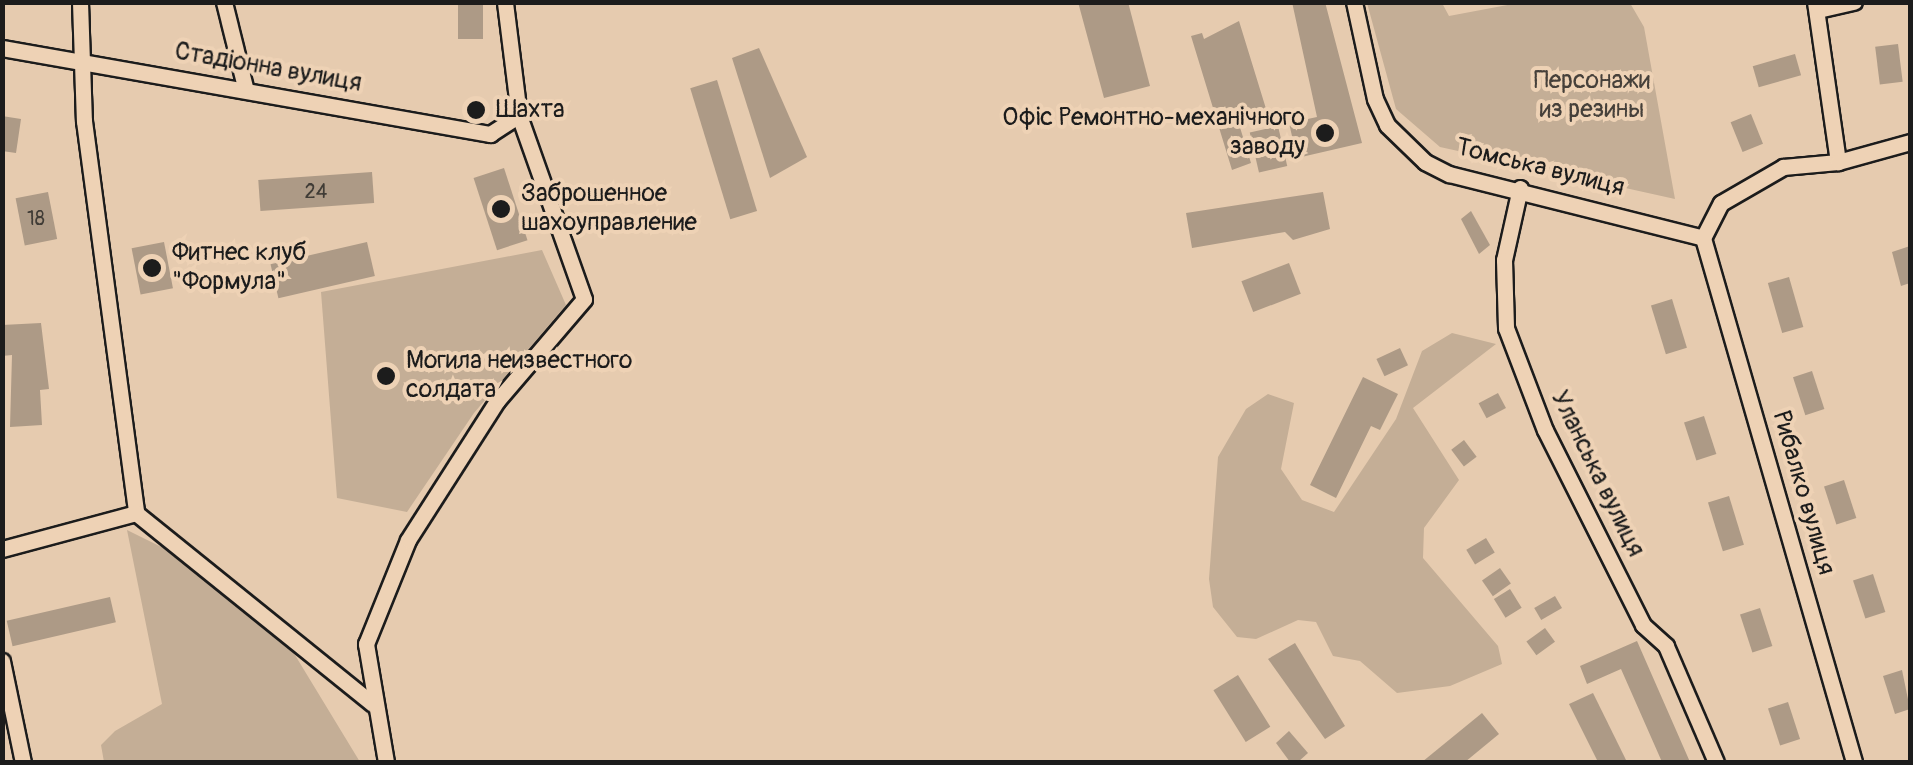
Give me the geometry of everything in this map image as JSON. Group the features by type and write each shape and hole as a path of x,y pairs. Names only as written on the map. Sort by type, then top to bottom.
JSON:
{"street":[{"path":"80,2 84,121 136,513 373,704"},
{"path":"224,2 245,87"},
{"path":"386,762 373,704 366,644 408,540 498,401 584,300 519,115 505,2"},
{"name":"Томська вулиця","path":"1354,2 1374,99 1405,145 1450,174 1520,188 1703,238"},
{"path":"1838,162 1816,6 1854,2"},
{"name":"Стадіонна вулиця","path":"2,48 84,65 245,87 490,134 519,115"},
{"path":"1703,238 1720,204 1783,167 1838,162 1910,142"},
{"name":"Уланська вулиця","path":"1520,188 1504,260 1506,328 1545,430 1643,625 1666,646 1716,762"},
{"name":"Рибалко вулиця","path":"1703,238 1854,762"},
{"path":"2,548 136,513"},
{"path":"2,660 24,762"}],"green space":[{"name":"Персонажи из резины","path":"1367,3 1442,3 1449,16 1518,3 1630,3 1644,27 1675,199 1440,147 1396,109"},
{"path":"542,250 566,305 474,413 407,512 337,498 321,292"},
{"path":"1452,333 1496,344 1413,408 1459,480 1424,528 1423,558 1498,646 1502,664 1450,686 1397,693 1360,661 1333,656 1316,622 1298,620 1256,639 1237,637 1213,607 1209,579 1218,457 1246,409 1268,394 1294,403 1281,469 1302,500 1334,512 1396,419 1422,351"},
{"path":"127,530 218,575 281,632 360,762 104,762 101,745 115,731 162,704"}],"building":[{"path":"458,2 483,2 483,39 458,39"},
{"path":"1078,2 1128,2 1150,86 1104,98"},
{"path":"1292,2 1325,2 1362,143 1297,158 1289,123 1317,117"},
{"path":"1239,21 1267,112 1238,121 1251,163 1232,170 1191,36 1202,33 1204,39"},
{"path":"1898,44 1903,82 1880,85 1875,47"},
{"path":"759,48 807,157 770,178 732,58"},
{"path":"1795,54 1801,75 1759,87 1753,66"},
{"path":"717,80 757,211 730,219 690,88"},
{"path":"1751,114 1763,144 1743,152 1731,122"},
{"path":"2,116 21,119 16,153 2,151"},
{"path":"1278,126 1287,166 1259,172 1250,133"},
{"name":"Заброшенное шахоуправление","path":"504,168 527,240 497,250 474,178"},
{"path":"372,172 374,203 260,211 258,180"},
{"path":"48,192 57,239 25,245 16,198"},
{"path":"1323,192 1330,229 1293,240 1285,232 1192,248 1186,213"},
{"path":"1471,211 1490,245 1479,254 1461,219"},
{"name":"Фитнес клуб \"Формула\"","path":"164,242 173,288 141,294 132,248"},
{"path":"367,242 375,276 278,298 271,264"},
{"path":"1910,246 1910,283 1901,286 1892,252"},
{"path":"1289,263 1301,294 1253,312 1241,281"},
{"path":"1789,277 1803,327 1782,333 1768,283"},
{"path":"1672,299 1687,348 1666,354 1651,305"},
{"path":"41,323 49,389 40,390 42,425 10,427 12,355 2,356 2,325"},
{"path":"1400,348 1408,365 1384,376 1376,359"},
{"path":"1812,371 1824,409 1805,415 1793,377"},
{"path":"1363,377 1398,394 1380,430 1371,426 1336,498 1310,485"},
{"path":"1498,393 1506,408 1487,418 1479,403"},
{"path":"1704,416 1716,454 1696,461 1684,422"},
{"path":"1464,440 1477,457 1464,466 1451,450"},
{"path":"1844,480 1856,518 1836,525 1824,486"},
{"path":"1729,496 1744,545 1723,551 1708,502"},
{"path":"1486,538 1495,553 1475,564 1466,550"},
{"path":"1500,568 1511,584 1493,596 1482,581"},
{"path":"1873,574 1885,612 1865,619 1853,580"},
{"path":"1510,589 1522,608 1506,618 1494,599"},
{"path":"1555,596 1562,608 1541,620 1534,608"},
{"path":"110,597 116,622 13,646 7,621"},
{"path":"1760,608 1772,646 1752,653 1740,614"},
{"path":"1545,628 1555,642 1536,655 1526,642"},
{"path":"1637,641 1690,762 1662,762 1621,669 1587,684 1580,666"},
{"path":"1295,643 1345,726 1325,739 1268,659"},
{"path":"1902,670 1910,709 1895,714 1883,676"},
{"path":"1238,675 1270,727 1246,742 1213,690"},
{"path":"1593,693 1627,762 1598,762 1569,704"},
{"path":"1788,702 1800,739 1780,746 1768,708"},
{"path":"1482,713 1499,734 1465,762 1422,762"},
{"path":"1289,731 1308,753 1298,762 1290,762 1276,743"}],"place":[{"name":"Шахта","path":"476,110"},
{"name":"Офіс Ремонтно-механічного заводу","path":"1325,133"},
{"name":"Заброшенное шахоуправление","path":"501,209"},
{"name":"Фитнес клуб \"Формула\"","path":"152,268"},
{"name":"Могила неизвестного солдата","path":"386,376"}]}
